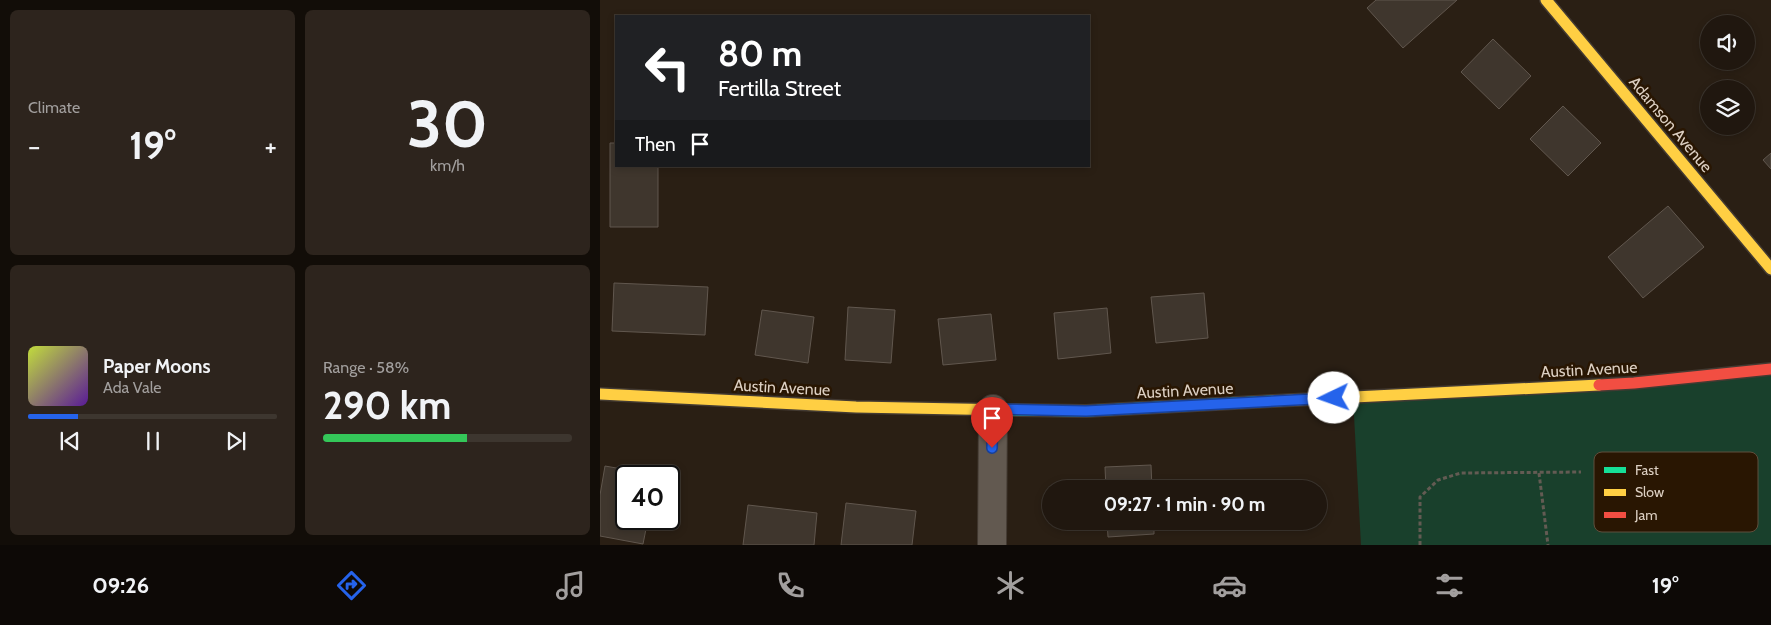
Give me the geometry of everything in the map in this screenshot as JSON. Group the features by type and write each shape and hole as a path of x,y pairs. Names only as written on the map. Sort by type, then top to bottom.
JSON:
{"street":[{"name":"Adamson Avenue","path":"1546,0 1771,269"},
{"name":"Austin Avenue","path":"600,394 856,407 1086,411 1634,383 1771,369"},
{"path":"992,545 993,409"}],"path":[{"path":"1420,545 1420,497 1438,480 1461,473 1581,472"},
{"path":"1539,473 1548,545"}],"green space":[{"path":"1771,368 1771,545 1361,545 1353,397"}],"building":[{"path":"1376,0 1457,0 1403,48 1367,8"},
{"path":"1493,39 1531,76 1499,109 1461,72"},
{"path":"1563,106 1601,143 1568,176 1530,139"},
{"path":"610,143 615,143 615,167 658,167 658,227 610,227"},
{"path":"1771,153 1771,169 1763,160"},
{"path":"1668,206 1704,247 1643,298 1608,257"},
{"path":"614,283 708,287 705,335 612,331"},
{"path":"1204,293 1208,338 1156,343 1151,297"},
{"path":"848,307 895,310 891,363 845,360"},
{"path":"1107,308 1111,353 1058,359 1054,313"},
{"path":"762,310 814,317 808,363 755,355"},
{"path":"991,314 996,360 943,365 938,319"},
{"path":"1151,465 1152,480 1106,480 1105,467"},
{"path":"605,466 615,468 615,530 646,530 643,544 600,536 600,495"},
{"path":"846,503 916,511 912,545 841,545"},
{"path":"748,505 817,513 814,545 743,545"},
{"path":"1108,530 1154,530 1154,534 1108,537"}],"traffic: fast":[{"path":"1011,410 1086,411 1273,401"}],"traffic: slow":[{"path":"1546,0 1771,269"},
{"path":"1273,401 1599,385"},
{"path":"600,394 856,407 1011,410"}],"traffic: jam":[{"path":"1599,385 1771,369"}],"route":[{"path":"992,448 993,409 1086,411 1334,398"}]}
